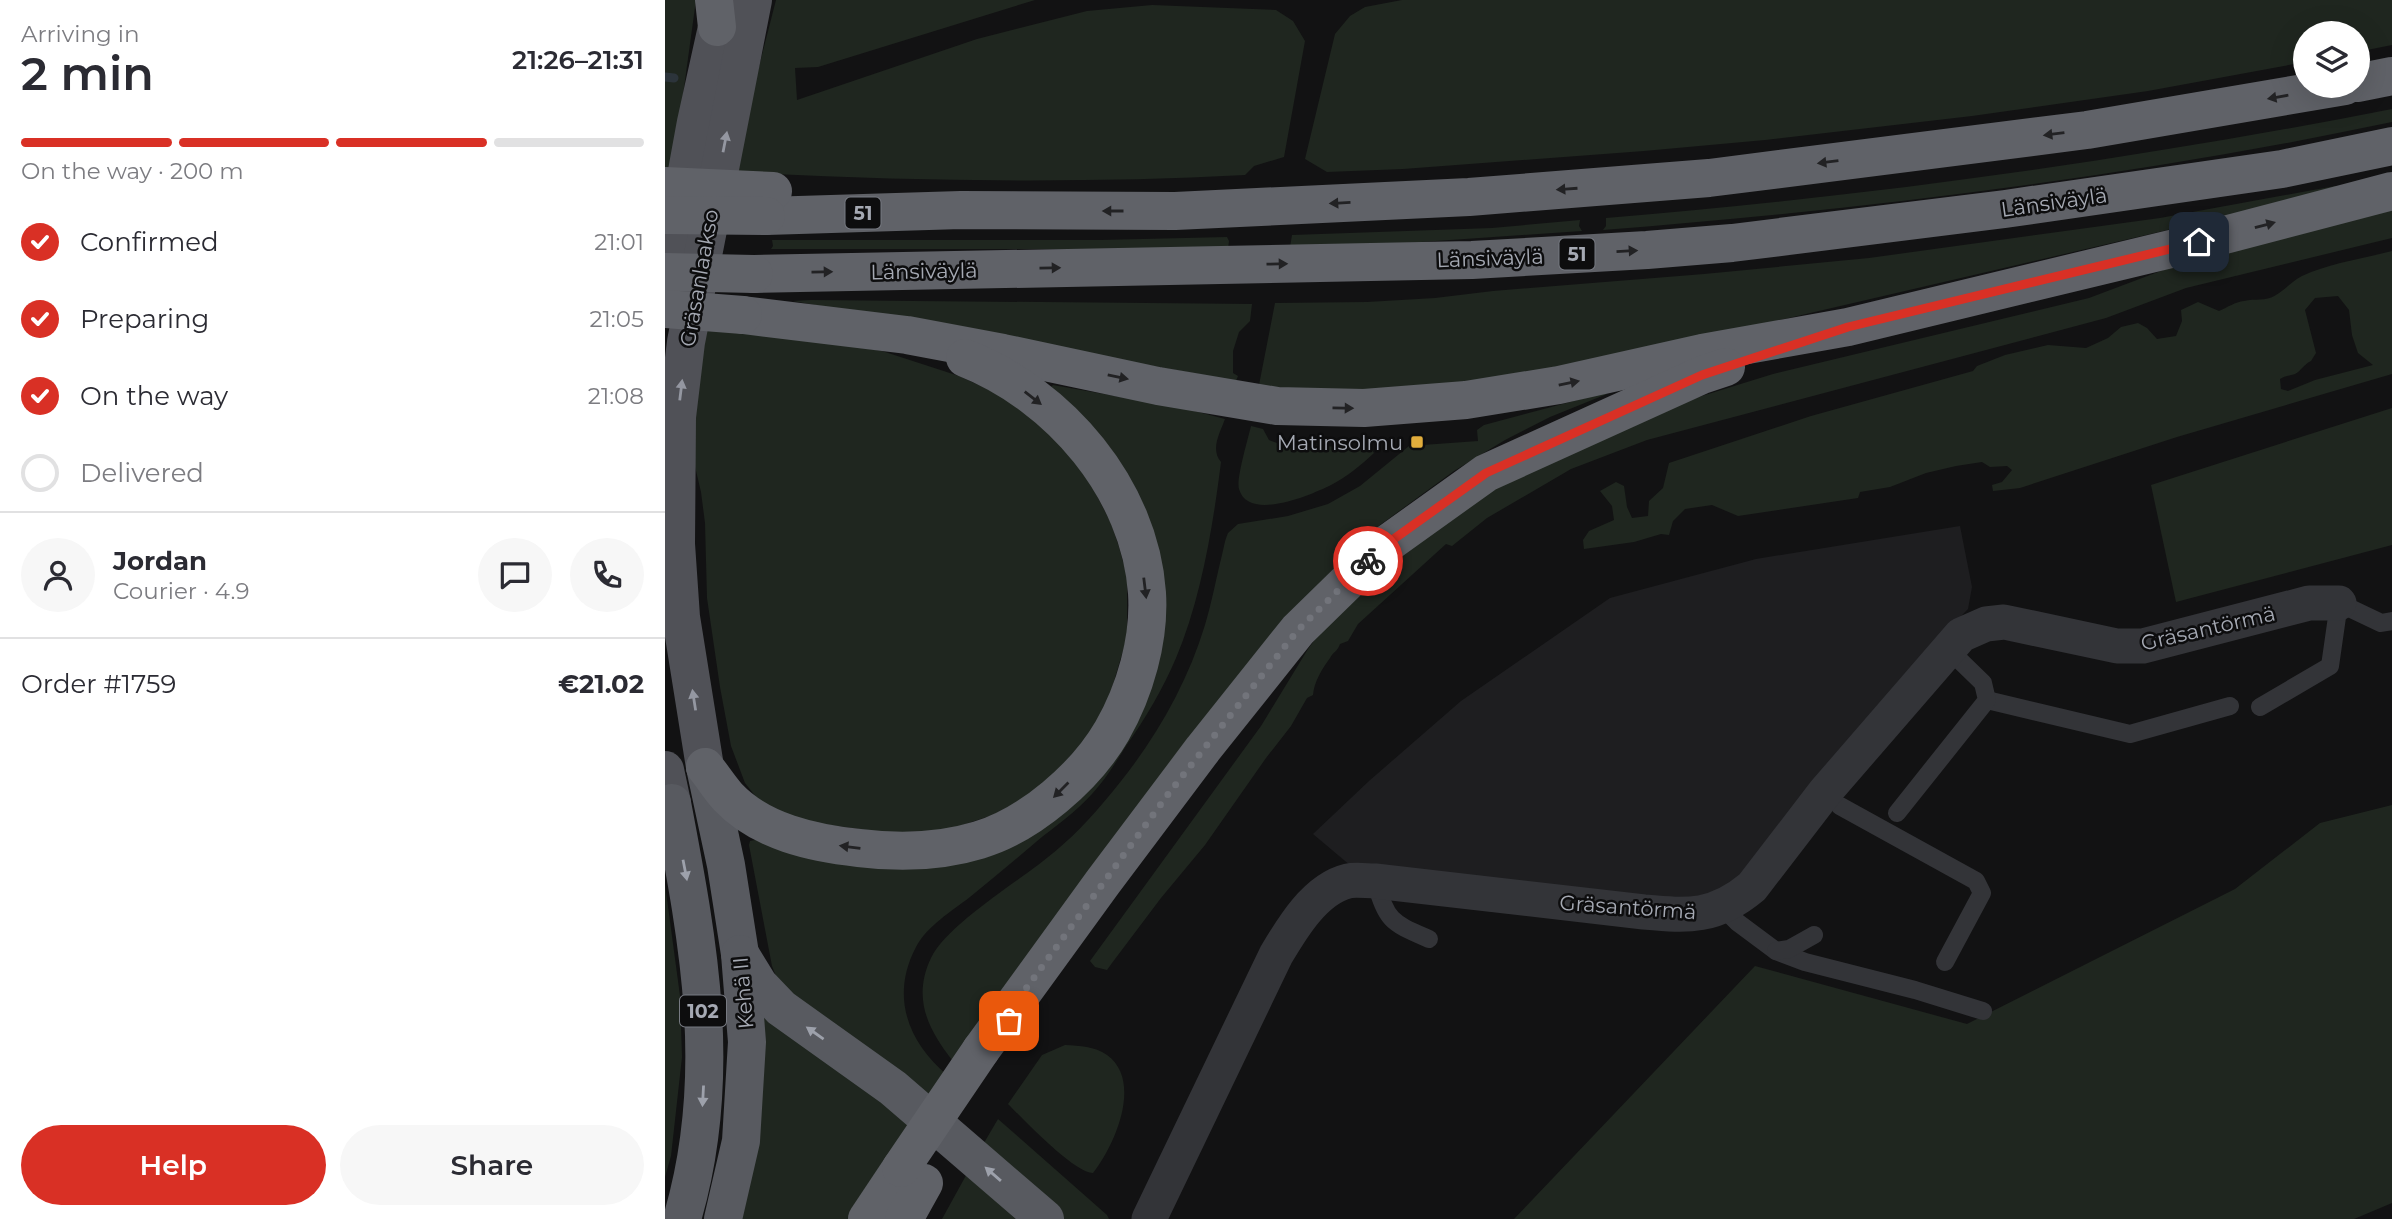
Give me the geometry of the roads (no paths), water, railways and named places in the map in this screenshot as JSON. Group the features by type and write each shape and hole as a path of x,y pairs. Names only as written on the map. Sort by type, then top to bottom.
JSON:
{"highway":[{"path":"2370,80 2392,76"},
{"name":"51","path":"665,215 769,203 961,210 1175,211 1469,197 1709,178 2087,130 2293,95"},
{"name":"Länsiväylä","path":"665,272 754,274 1472,260 1647,250 1758,240 2005,209 2282,169 2392,146"},
{"path":"665,186 769,203"},
{"path":"665,309 743,315 907,335 1158,386 1277,406 1364,408 1466,400 1559,385 1702,353 1848,327 2175,248 2392,191"},
{"path":"867,1219 912,1175 988,1055 1017,1001 1169,793 1298,630 1384,546 1486,473 1702,375 1848,327"},
{"path":"705,768 728,797 750,816 788,834 833,845 889,852 939,849 981,839 1021,822 1054,797 1087,764 1112,732 1132,689 1145,634 1147,593 1138,546 1122,501 1098,461 1068,428 1033,396 985,365 907,335"},
{"name":"Kehä II","path":"705,768 726,866 740,954 747,1042 741,1141 723,1219"},
{"name":"Kehä II","path":"669,786 692,909 706,1048 702,1128 682,1219"},
{"path":"740,954 759,985 781,1008 893,1088 1045,1219"},
{"path":"904,1219 912,1175"}],"main road":[{"name":"Gräsanlaakso","path":"705,768 681,617 676,544 677,417 686,342 754,0"},
{"name":"Gräsanlaakso","path":"665,292 720,9"}],"street":[{"name":"Gräsantörmä","path":"1149,1219 1276,955 1300,916 1329,890 1348,881 1375,881 1679,915 1702,914 1738,899 1752,887 1825,792 1961,635 1986,624 2004,622 2117,646 2143,646 2309,603 2339,603"}],"lane":[{"path":"2260,706 2330,666 2339,603 2381,623 2392,621"},
{"path":"1947,648 1983,683 1987,700"},
{"path":"1987,700 2130,734 2230,706"},
{"path":"1896,813 1987,700"},
{"path":"1840,806 1976,881 1982,893 1945,962"},
{"path":"1375,881 1389,918 1429,939"},
{"path":"1722,907 1737,922 1776,951 1805,962 1915,990 1983,1011"},
{"path":"1776,951 1789,949 1814,935"}],"waterway":[{"path":"665,77 674,78"}],"place":[{"name":"Matinsolmu","path":"1417,442"}]}
